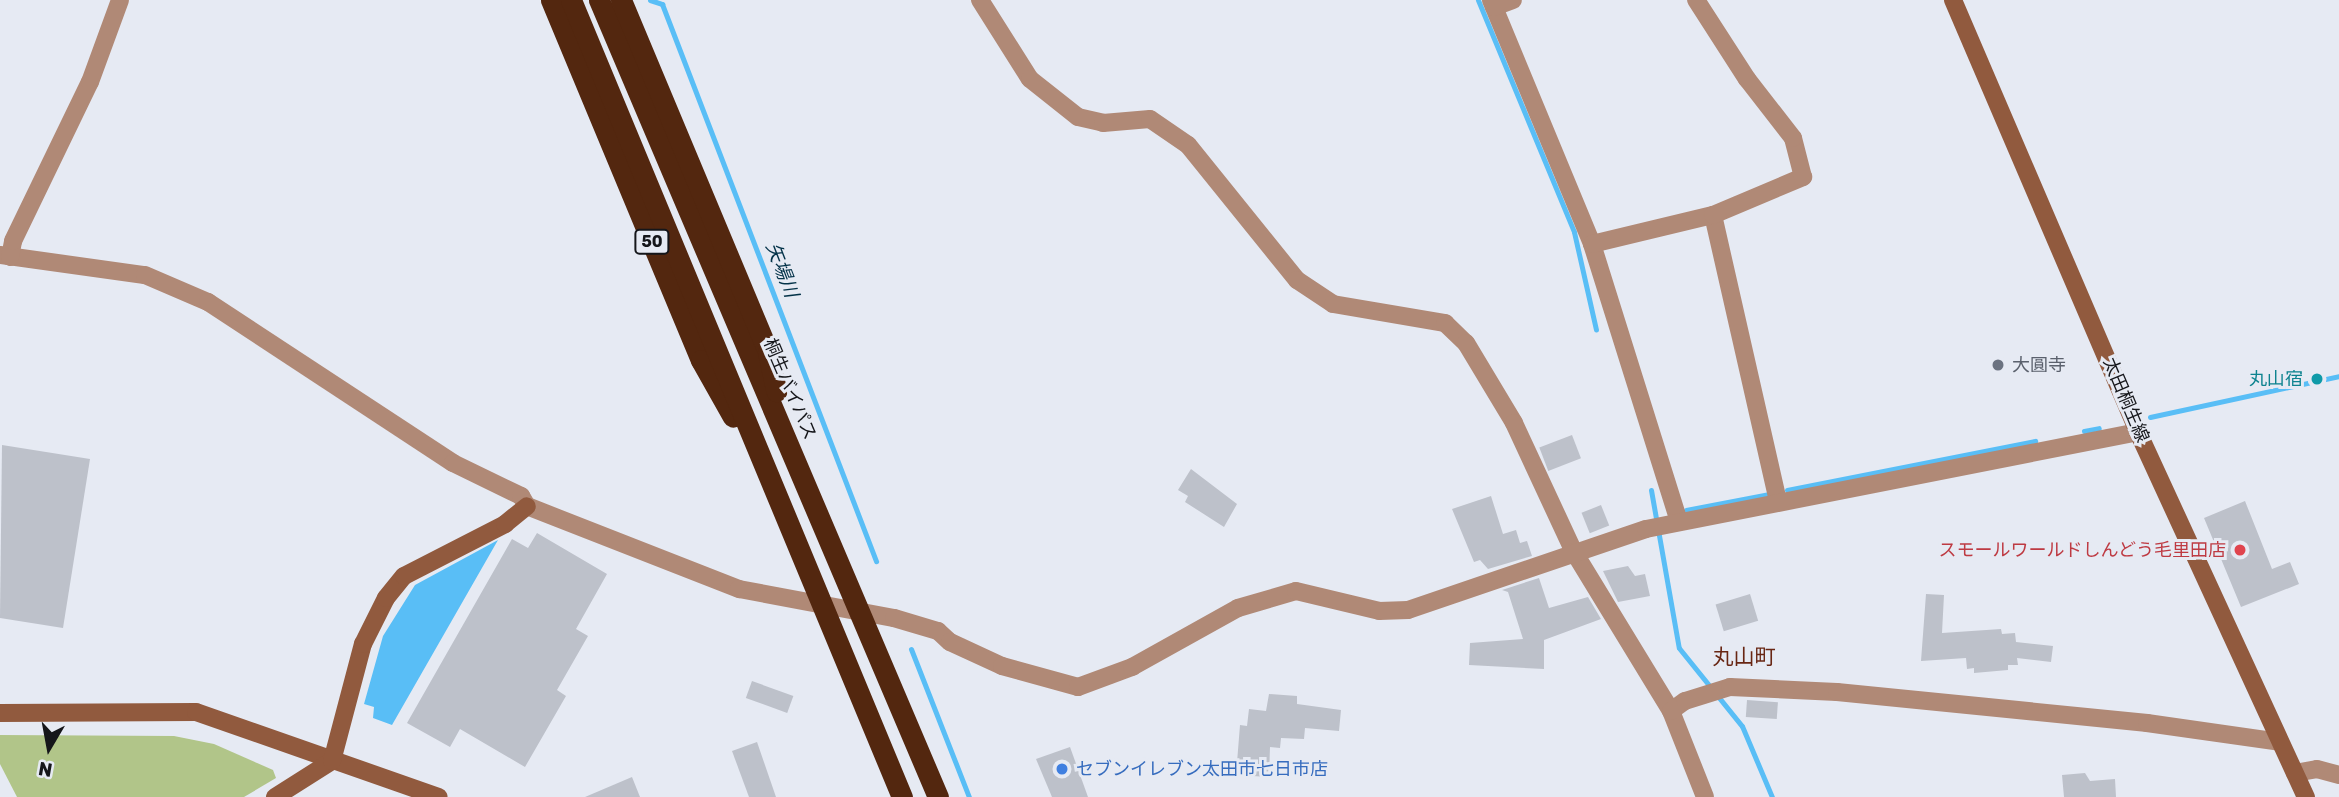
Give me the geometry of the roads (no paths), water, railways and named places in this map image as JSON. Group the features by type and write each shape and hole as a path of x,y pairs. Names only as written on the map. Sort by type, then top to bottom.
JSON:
{"highway":[{"name":"50","path":"551,0 701,360 767,477"},
{"name":"50","path":"571,0 902,797"},
{"name":"桐生バイパス","path":"599,0 785,431 938,797"},
{"name":"50","path":"621,0 768,352 785,431"}],"main road":[{"name":"太田桐生線","path":"1953,0 2138,432 2306,797"},
{"path":"275,797 332,761 363,644 386,598 404,576 505,524 527,506"},
{"path":"0,713 196,712 439,797"}],"street":[{"path":"120,0 90,82 5,256 145,275 208,302 453,463 521,496 527,506 739,589 859,609 938,631 950,642 1034,678 1078,687 1132,667 1238,608 1296,591 1379,611 1408,610 1646,529 2138,432"},
{"path":"980,0 1030,79 1078,117 1102,123 1150,119 1188,145 1297,280 1334,304 1421,316 1445,323 1459,337 1489,375 1514,422 1574,552 1671,711 1705,797"},
{"path":"1513,0 1493,4 1592,244 1674,523"},
{"path":"1592,244 1713,215 1793,183 1805,171 1784,123 1747,79 1696,0"},
{"path":"1713,215 1778,502"},
{"path":"1671,711 1695,698 1730,687 1915,698 2280,742"},
{"path":"2295,773 2316,769 2339,775"}],"water":[{"path":"498,540 392,725 373,718 374,707 364,704 383,636 415,585"}],"waterway":[{"name":"矢場川","path":"650,0 662,4 876,561"},
{"path":"1478,0 1574,232 1596,330"},
{"path":"2150,417 2339,376"},
{"path":"2084,431 2099,428"},
{"path":"1787,490 2035,441"},
{"path":"1651,490 1679,648 1742,726 1772,797"},
{"path":"1686,510 1769,494"},
{"name":"矢場川","path":"911,649 969,797"}],"place":[{"name":"大圓寺","path":"1998,365"},
{"name":"丸山宿","path":"2317,379"},
{"name":"スモールワールドしんどう毛里田店","path":"2240,550"},
{"name":"セブンイレブン太田市七日市店","path":"1062,769"}],"district":[{"name":"丸山町","path":"1744,657"}]}
